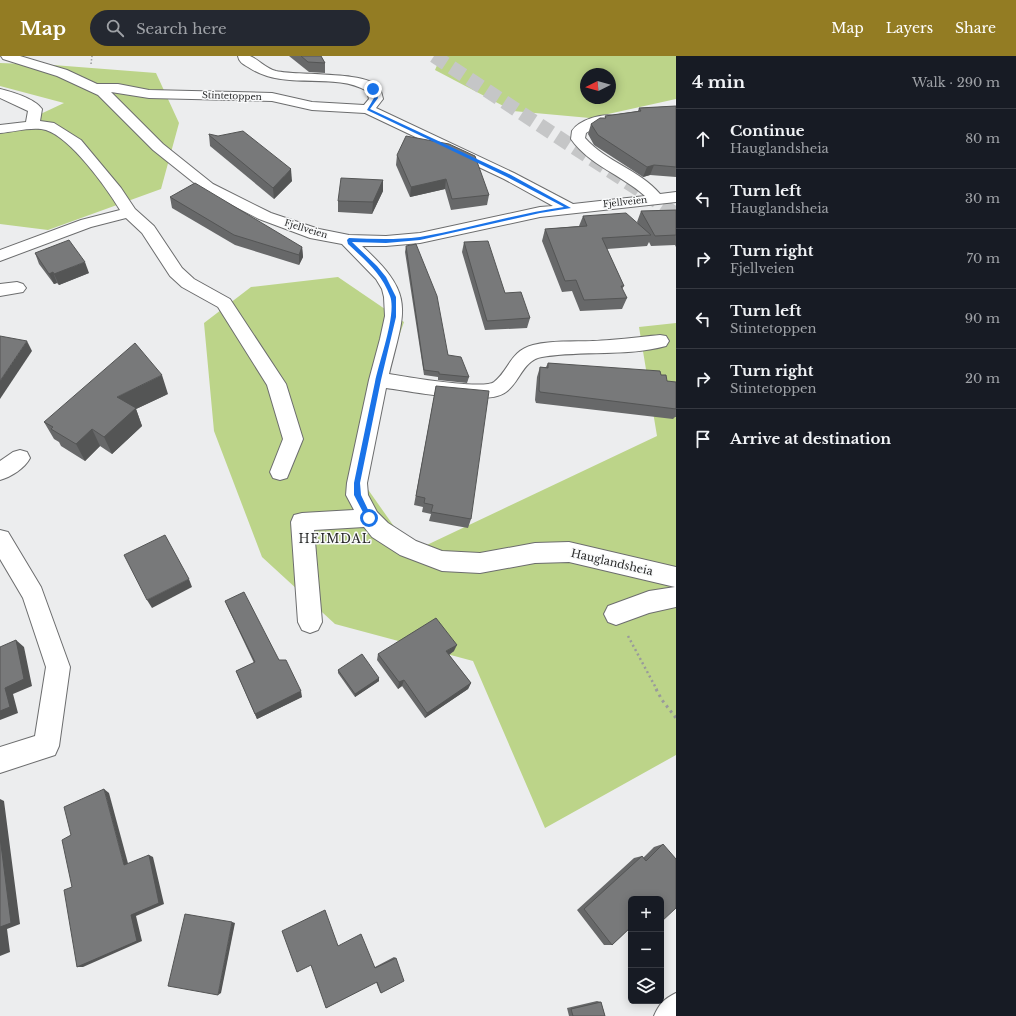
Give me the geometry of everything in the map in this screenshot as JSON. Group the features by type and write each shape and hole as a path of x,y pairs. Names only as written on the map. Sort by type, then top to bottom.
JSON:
{"street":[{"name":"Fjellveien","path":"7,56 62,72 103,92 158,147 208,187 265,216 316,234 349,240 386,241 420,238 540,212 676,197"},
{"path":"244,56 245,59 260,69 277,75 350,81 370,86 373,89 376,98 368,109"},
{"name":"Stintetoppen","path":"95,88 118,88 148,94 272,97 312,106 368,109 509,176 569,208"},
{"path":"0,93 25,103 35,109 33,125"},
{"path":"609,119 598,121 583,128 579,131 578,139 584,147 601,159 631,176 654,195 656,199"},
{"path":"0,128 33,125 49,126 76,143 116,191 129,212 148,230 176,272 188,283 224,303 276,384 293,438 280,472"},
{"path":"0,256 86,223 129,212"},
{"name":"Hauglandsheia","path":"349,240 350,243 376,267 384,278 394,297 394,317 378,380 357,483 357,495 369,518 380,530 408,548 442,561 480,563 535,553 569,552 676,577"},
{"path":"0,290 17,288"},
{"path":"378,380 477,392 494,391 506,384 519,362 531,352 554,349 604,347 660,341"},
{"path":"519,362 558,365"},
{"path":"0,472 20,458"},
{"path":"310,622 302,522 369,518"},
{"path":"0,540 33,594 58,666 46,746 0,760"},
{"path":"616,614 649,602 676,597"},
{"path":"670,1016 676,1009"}],"path":[{"path":"616,614 662,700 676,718"}],"green space":[{"path":"441,56 676,56 676,99 590,118 513,111 435,70"},
{"path":"0,63 53,65 156,73 179,123 161,189 48,230 0,224 0,133 64,103 0,86"},
{"path":"338,277 404,322 385,376 362,481 412,552 657,436 639,327 676,323 676,755 545,828 473,661 335,624 262,557 214,431 204,323 251,287"}],"building":[{"path":"301,56 321,56 325,63 308,62"},
{"path":"676,106 676,167 654,165 647,167 598,135 591,124 600,118 606,118 605,116 641,111 639,108"},
{"path":"243,131 291,169 273,188 209,135 218,136"},
{"path":"406,136 449,144 475,156 489,195 452,199 446,179 411,187 397,155"},
{"path":"341,178 383,180 373,202 338,201"},
{"path":"195,183 302,247 299,255 234,235 170,197"},
{"path":"676,210 676,235 655,236 641,211"},
{"path":"626,213 651,235 602,238 624,286 621,286 627,298 584,300 576,280 565,281 545,229 587,226 583,216"},
{"path":"69,240 85,262 54,274 53,272 49,274 35,253"},
{"path":"488,241 505,293 521,292 530,318 487,321 464,242"},
{"path":"416,244 437,296 448,355 461,357 469,377 439,374 439,372 424,370 406,246"},
{"path":"0,336 27,341 0,381"},
{"path":"135,343 162,375 117,397 136,408 104,437 92,429 76,444 51,429 53,427 44,422"},
{"path":"548,363 660,371 661,375 666,375 667,381 676,382 676,409 540,392 540,367 548,368"},
{"path":"436,386 489,391 471,519 431,512 433,505 424,503 425,498 416,496"},
{"path":"165,535 189,579 147,600 124,555"},
{"path":"244,592 279,660 286,660 301,691 255,714 236,671 255,662 225,601"},
{"path":"436,618 457,645 446,651 471,683 427,713 404,680 399,682 378,654"},
{"path":"16,640 24,679 5,688 10,707 0,711 0,647"},
{"path":"362,654 379,678 355,694 338,670"},
{"path":"104,789 124,865 149,855 159,903 131,915 137,941 77,967 64,890 72,887 62,840 71,835 64,807"},
{"path":"0,837 11,923 0,927"},
{"path":"663,844 676,859 676,908 664,919 664,896 628,896 628,930 612,945 584,909 642,856 646,861"},
{"path":"325,910 338,946 361,934 375,968 396,958 404,981 381,993 377,982 326,1008 311,965 297,972 282,931"},
{"path":"185,914 232,922 218,995 168,986"},
{"path":"601,1002 605,1016 573,1016 571,1009"}],"tunnel":[{"path":"434,56 676,214"}],"district":[{"name":"HEIMDAL","path":"335,539"}],"route":[{"path":"369,518 357,495 357,483 378,380 394,317 394,297 384,278 376,267 350,243 349,240 386,241 420,238 540,212 569,208 509,176 368,109 376,98 373,89"}]}
